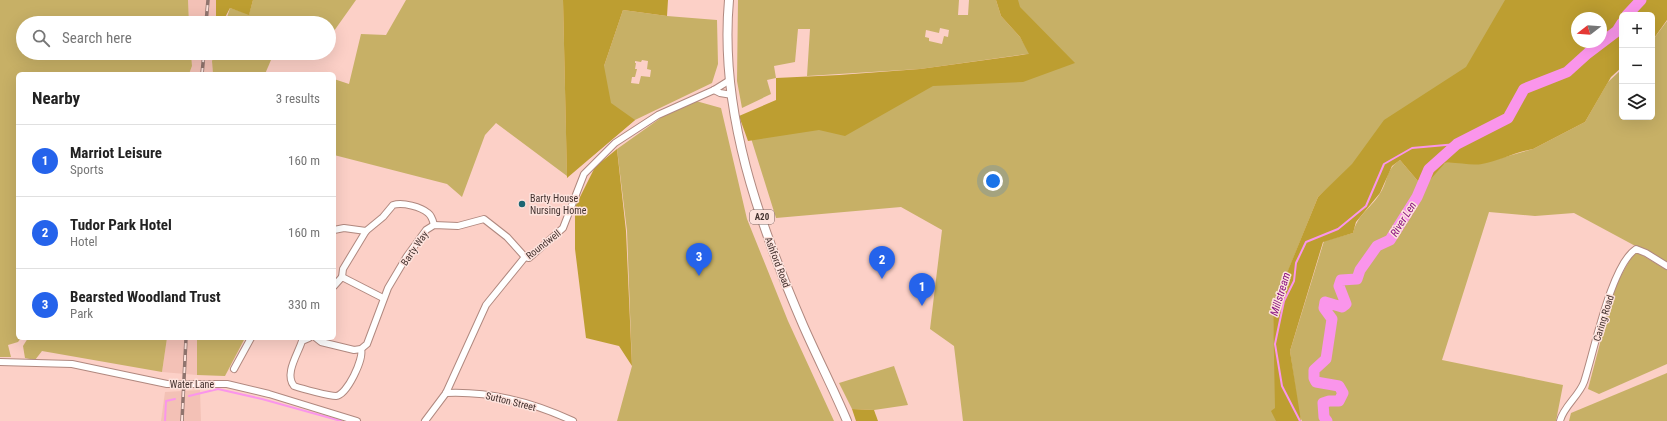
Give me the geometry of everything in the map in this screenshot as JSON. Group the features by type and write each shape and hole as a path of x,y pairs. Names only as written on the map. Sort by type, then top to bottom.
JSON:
{"main road":[{"name":"Ashford Road","path":"729,0 728,40 730,80 734,115 744,158 770,242 804,325 847,421"}],"street":[{"name":"Roundwell","path":"425,421 446,393 486,305 525,257 529,258 563,228 584,174 615,142 658,115 714,90 730,80"},
{"path":"714,90 720,94 732,95"},
{"path":"336,284 342,277 343,269 366,231 383,217 391,206 398,204 426,212 430,215 434,225"},
{"name":"Barty Way","path":"300,340 291,372 290,378 292,385 336,396 343,393 356,372 362,357 362,349 370,338 383,298 417,241 426,230 434,225 458,226 484,219 504,234 525,257"},
{"path":"336,230 344,228 366,231"},
{"name":"Caring Road","path":"1560,421 1583,384 1614,284 1622,266 1632,251 1636,249 1646,253 1667,266"},
{"path":"342,277 383,298"},
{"path":"234,369 250,340"},
{"path":"318,340 321,342 358,351 362,349"},
{"name":"Water Lane","path":"0,362 72,364 167,384 227,384 276,396 357,421"},
{"name":"Sutton Street","path":"446,393 467,392 492,394 559,414 573,421"}],"shaded area":[{"path":"0,0 188,0 189,16 16,16 16,60 192,60 192,66 190,72 16,72 16,340 20,340 18,342 8,345 11,357 0,357"},
{"path":"188,0 231,0 227,16 189,16"},
{"path":"216,0 253,0 249,15 230,8 226,16 216,16"},
{"path":"253,0 356,0 336,28 336,16 227,16 230,8 249,14"},
{"path":"406,0 563,0 567,176 496,123 485,135 462,197 447,184 336,156 336,80 349,84 361,34 386,35"},
{"path":"563,0 668,0 667,16 623,10 604,66 611,103 635,120 567,178"},
{"path":"738,0 959,0 958,15 968,15 969,0 996,0 1001,16 1020,37 1029,52 1016,0 1565,0 1417,107 1318,197 1273,308 1277,421 963,421 954,346 930,329 942,230 901,207 776,218 745,119 1027,54 920,69 807,76 810,29 798,29 795,62 774,66 776,78 767,80 771,94 742,108 737,81","holes":["940,28 949,30 948,37 944,36 942,44 929,41 929,38 925,37 926,30 939,33"]},
{"path":"996,0 1018,0 1020,7 1075,63 1023,82 933,86 845,136 819,130 748,141 739,116 776,100 776,78 920,69 1029,54 1020,37 1001,16"},
{"path":"1505,0 1667,0 1667,20 1655,37 1655,12 1619,12 1619,70 1611,77 1585,122 1533,149 1495,161 1482,164 1445,163 1428,182 1417,180 1400,160 1392,166 1380,193 1356,222 1353,233 1323,242 1290,351 1301,421 1276,421 1271,411 1275,408 1273,307 1318,197 1352,164 1384,120 1466,67"},
{"path":"623,10 667,16 717,20 718,64 712,83 635,120 590,158 604,66","holes":["635,61 648,61 647,69 651,70 650,77 641,76 639,84 631,83 632,77 635,77 637,69 635,69"]},
{"path":"1667,21 1667,263 1574,213 1535,216 1489,212 1442,360 1563,385 1556,421 1302,421 1299,415 1290,351 1324,241 1353,233 1358,221 1382,190 1391,168 1400,160 1417,180 1445,163 1458,162 1480,164 1533,149 1585,122 1608,82 1619,72 1619,120 1655,120 1655,37"},
{"path":"192,60 212,60 213,72 190,72 192,66"},
{"path":"271,60 266,72 213,72 212,61"},
{"path":"696,101 721,108 747,219 788,321 834,421 617,421 632,366 627,231 617,149 662,117"},
{"path":"617,149 626,231 632,366 619,346 586,338 575,249 575,207 595,167"},
{"path":"1635,251 1667,270 1667,364 1599,394 1588,389 1615,286"},
{"path":"27,340 167,340 162,372 42,351 35,360 25,358 23,346"},
{"path":"167,340 197,340 197,375 162,372"},
{"path":"197,340 244,340 225,376 197,375"},
{"path":"894,366 908,405 874,410 852,409 839,383"},
{"path":"1667,373 1667,421 1569,421 1571,413"},
{"path":"200,390 201,421 161,421 165,392"},
{"path":"852,409 874,410 878,421 856,421"}],"waterway":[{"name":"River Len","path":"1630,12 1641,0"},
{"name":"River Len","path":"1327,421 1324,417 1323,403 1329,401 1339,401 1343,393 1339,386 1316,382 1314,378 1314,370 1326,359 1332,319 1324,308 1325,302 1342,307 1346,304 1339,286 1341,280 1357,279 1360,270 1377,246 1390,240 1417,197 1429,169 1457,144 1508,118 1524,89 1567,72 1619,28"},
{"name":"Millstream","path":"1300,421 1282,386 1275,344 1284,301 1294,281 1296,263 1306,242 1338,229 1366,206 1384,164 1412,148 1457,144"},
{"path":"189,396 218,389 262,399 341,421"},
{"path":"165,421 166,401 175,399"}],"railway":[{"path":"207,16 208,0"},
{"path":"202,72 203,60"},
{"path":"182,421 186,340"}],"place":[{"name":"Barty House Nursing Home","path":"522,204"},
{"name":"Bearsted Woodland Trust","path":"699,276"},
{"name":"Tudor Park Hotel","path":"882,279"},
{"name":"Marriot Leisure","path":"922,306"}]}
